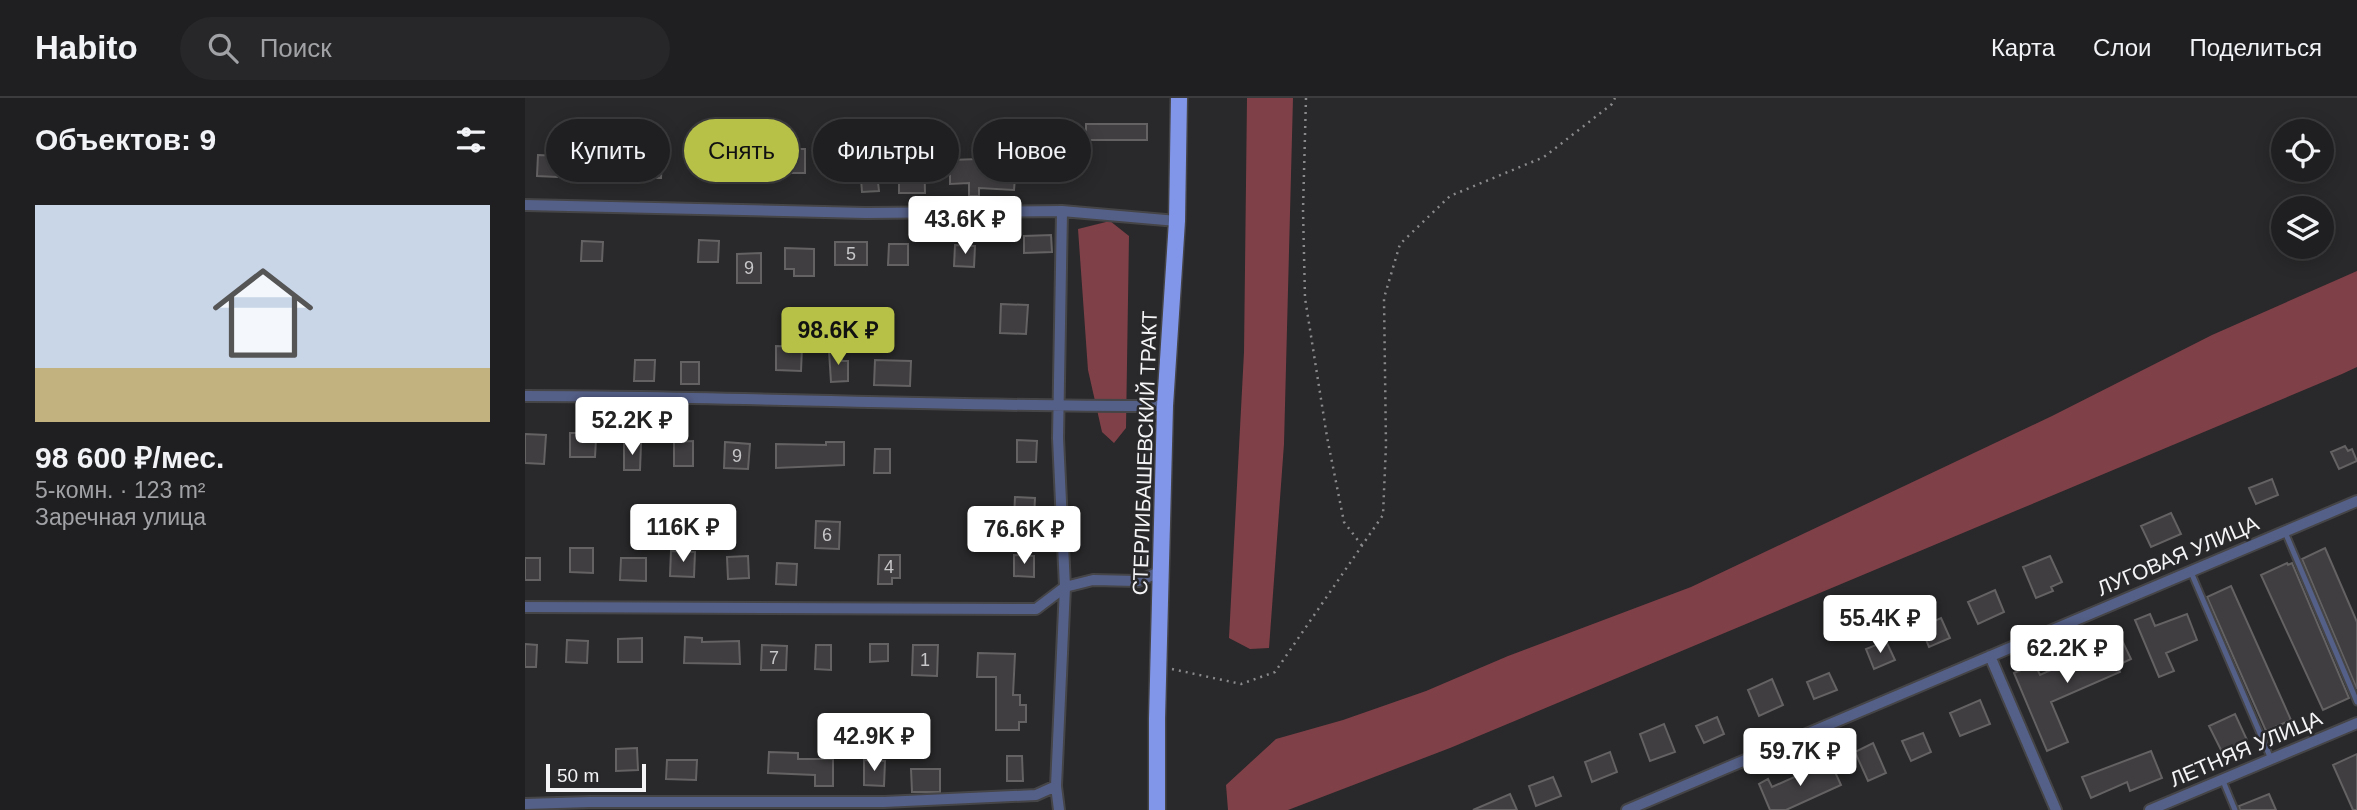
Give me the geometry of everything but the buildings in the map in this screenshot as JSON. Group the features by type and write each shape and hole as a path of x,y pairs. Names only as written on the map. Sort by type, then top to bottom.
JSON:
{"main road":[{"name":"СТЕРЛИБАШЕВСКИЙ ТРАКТ","path":"1157,810 1165,405 1177,221 1179,98"}],"street":[{"path":"525,205 866,214 1062,211 1177,221"},
{"path":"1059,810 1056,786 1065,587 1059,407 1062,211"},
{"path":"525,396 656,396 1059,407 1165,405"},
{"name":"ЛУГОВАЯ УЛИЦА","path":"1627,810 2357,501"},
{"path":"525,607 1035,609 1065,587 1093,580 1138,581 1160,572"},
{"path":"1990,656 2056,810"},
{"name":"ЛЕТНЯЯ УЛИЦА","path":"2150,810 2357,723"},
{"path":"525,804 884,802 1036,795 1056,786"}],"lane":[{"path":"2285,532 2357,702"},
{"path":"2191,571 2271,759"},
{"path":"2222,780 2235,810"}],"path":[{"path":"1306,98 1303,210 1305,298 1327,437 1344,522 1363,547"},
{"path":"1158,666 1241,684 1275,672 1383,516 1386,445 1384,298 1400,244 1450,196 1544,156 1612,104 1615,98"}],"shaded area":[{"path":"1247,98 1293,98 1284,444 1269,648 1250,649 1229,638 1244,352"},
{"path":"1110,221 1129,236 1126,428 1114,443 1102,432 1088,370 1078,229"},
{"path":"2357,271 2357,367 1450,748 1288,810 1228,810 1226,785 1276,739 1343,720 1426,691 1508,656 1691,587 2052,416 2212,335"}]}
